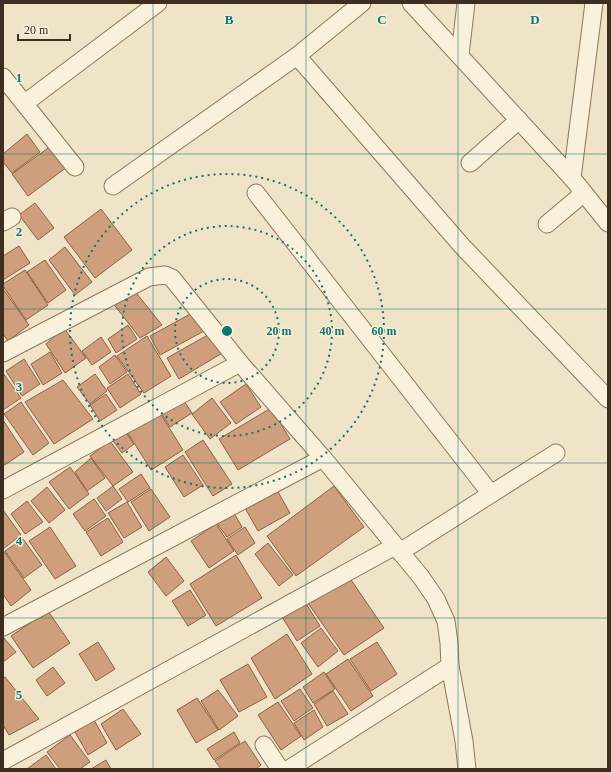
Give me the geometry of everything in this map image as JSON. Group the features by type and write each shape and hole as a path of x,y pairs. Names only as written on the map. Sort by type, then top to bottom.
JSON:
{"street":[{"path":"25,103 158,3"},
{"path":"113,186 297,56 362,3"},
{"path":"411,3 572,178 608,223"},
{"path":"460,55 466,3"},
{"path":"572,178 594,3"},
{"path":"297,56 462,246 608,399"},
{"path":"3,77 75,167"},
{"path":"470,163 519,120"},
{"path":"547,224 584,193"},
{"path":"256,194 491,494"},
{"path":"3,353 149,277 165,275 172,278 240,363 323,458 398,549 436,599 446,621 450,666 464,741 467,769"},
{"path":"3,490 240,363"},
{"path":"3,761 398,549 491,494 556,453"},
{"path":"3,627 323,458"},
{"path":"289,769 450,666"},
{"path":"264,745 280,769"}],"building":[{"path":"27,134 40,152 12,173 3,162 3,154"},
{"path":"51,146 67,167 28,196 12,174"},
{"path":"35,203 54,228 38,240 19,215"},
{"path":"101,209 132,250 95,278 64,237"},
{"path":"19,246 30,263 3,280 3,256"},
{"path":"65,247 92,282 75,295 49,260"},
{"path":"45,260 66,290 48,303 27,272"},
{"path":"25,270 48,305 26,320 3,286 3,284"},
{"path":"3,289 29,325 8,341 3,334"},
{"path":"133,289 162,325 140,338 112,302"},
{"path":"194,312 204,331 160,355 150,336"},
{"path":"128,325 137,339 116,353 108,339"},
{"path":"64,328 86,358 65,373 46,344"},
{"path":"213,332 224,352 179,379 167,358"},
{"path":"147,336 171,376 144,393 117,356"},
{"path":"101,337 111,352 92,365 82,351"},
{"path":"50,352 62,373 43,385 31,364"},
{"path":"115,355 127,372 110,384 99,367"},
{"path":"24,359 40,384 22,396 6,371"},
{"path":"3,373 21,398 3,410"},
{"path":"95,374 107,391 90,404 77,387"},
{"path":"128,374 141,394 120,408 107,388"},
{"path":"63,380 93,419 54,444 25,402"},
{"path":"246,384 261,407 236,424 220,402"},
{"path":"106,394 117,410 100,421 90,405"},
{"path":"182,398 192,413 170,427 160,411"},
{"path":"212,398 231,423 210,439 192,414"},
{"path":"21,402 49,443 33,455 4,414"},
{"path":"271,408 290,439 238,470 219,439"},
{"path":"158,410 183,450 151,470 126,430"},
{"path":"3,420 24,452 3,466"},
{"path":"123,428 134,444 122,453 111,438"},
{"path":"203,440 232,484 213,496 185,452"},
{"path":"110,441 133,472 113,486 90,456"},
{"path":"183,455 203,485 184,497 165,467"},
{"path":"91,458 105,478 87,491 75,472"},
{"path":"70,467 89,494 69,509 49,482"},
{"path":"141,474 150,488 128,502 119,489"},
{"path":"113,486 122,499 106,511 97,498"},
{"path":"334,486 364,527 296,576 267,536"},
{"path":"47,487 65,510 49,523 31,501"},
{"path":"151,489 170,517 149,531 131,502"},
{"path":"277,490 290,513 258,531 245,508"},
{"path":"94,499 106,516 85,531 73,514"},
{"path":"27,501 43,522 25,534 11,514"},
{"path":"127,502 142,527 124,538 108,513"},
{"path":"231,508 242,527 227,537 213,518"},
{"path":"3,510 21,535 3,549"},
{"path":"108,518 123,542 101,556 86,532"},
{"path":"216,524 234,551 209,568 191,541"},
{"path":"50,527 76,566 55,579 29,541"},
{"path":"245,527 255,543 238,555 227,539"},
{"path":"23,539 42,565 24,578 5,551"},
{"path":"268,543 293,575 279,586 255,554"},
{"path":"3,550 31,590 11,606 3,594"},
{"path":"236,555 262,598 216,626 190,584"},
{"path":"166,557 184,581 166,596 148,572"},
{"path":"349,577 384,628 344,655 308,603"},
{"path":"190,590 206,615 188,626 172,601"},
{"path":"305,602 320,626 297,641 282,617"},
{"path":"48,611 70,643 33,668 11,636"},
{"path":"321,628 338,651 318,667 301,643"},
{"path":"287,634 312,674 275,699 251,658"},
{"path":"3,637 16,652 3,662"},
{"path":"98,642 115,669 96,681 79,654"},
{"path":"377,642 397,674 371,691 350,659"},
{"path":"348,659 373,696 351,711 326,674"},
{"path":"248,664 267,697 239,712 220,680"},
{"path":"53,667 65,683 47,696 36,680"},
{"path":"324,672 335,689 313,703 303,687"},
{"path":"5,677 39,719 9,735 3,725 3,679"},
{"path":"300,689 313,708 294,721 281,701"},
{"path":"218,690 238,716 219,730 201,701"},
{"path":"333,691 348,714 327,726 314,704"},
{"path":"197,698 218,730 196,743 177,710"},
{"path":"278,702 301,736 281,750 258,715"},
{"path":"123,709 141,734 116,750 101,724"},
{"path":"314,710 323,727 304,740 294,723"},
{"path":"94,720 107,743 88,755 75,732"},
{"path":"234,732 240,743 214,760 207,749"},
{"path":"70,735 90,762 80,769 60,769 47,752"},
{"path":"245,741 261,765 256,769 221,769 215,761"},
{"path":"46,755 56,769 27,769"},
{"path":"106,760 111,769 91,769"}]}
